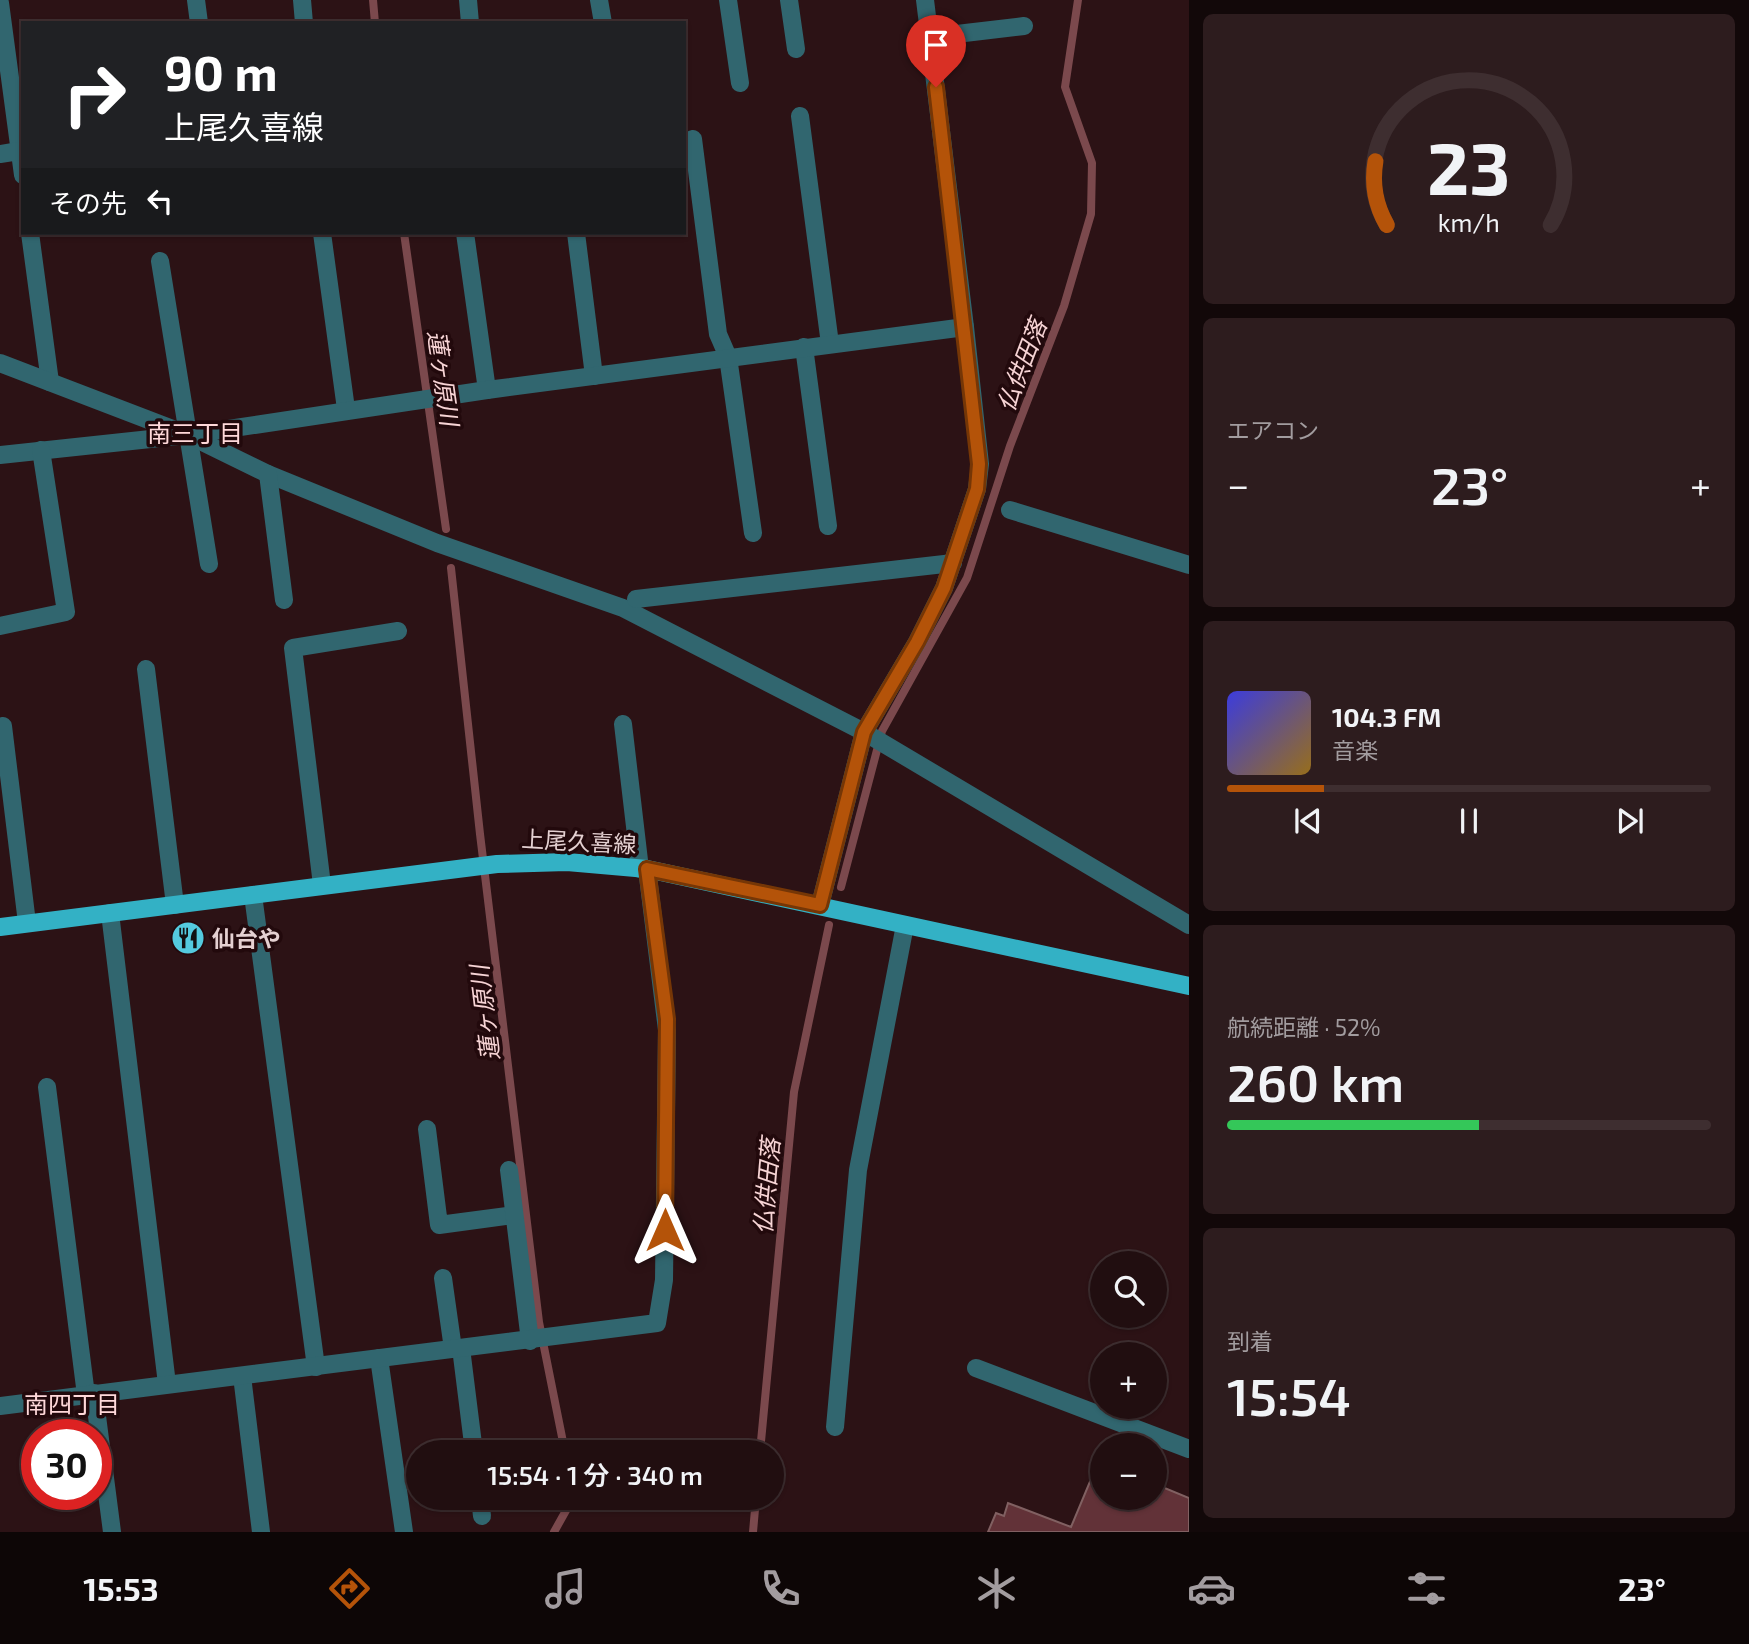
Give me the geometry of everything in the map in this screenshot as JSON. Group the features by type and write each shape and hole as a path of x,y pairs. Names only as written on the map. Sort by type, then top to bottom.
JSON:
{"main road":[{"name":"上尾久喜線","path":"0,927 497,864 567,862 644,869 1189,986"}],"street":[{"path":"196,0 199,21"},
{"path":"302,0 304,21"},
{"path":"468,0 470,21"},
{"path":"599,0 603,21"},
{"path":"728,0 740,83"},
{"path":"789,0 796,49"},
{"path":"820,905 873,738 953,563 979,476 965,327 925,0"},
{"path":"0,3 21,163"},
{"path":"931,37 1024,26"},
{"path":"800,116 830,344"},
{"path":"692,139 718,334 728,357 752,533"},
{"path":"0,154 19,151"},
{"path":"30,235 50,382"},
{"path":"322,235 346,409"},
{"path":"465,235 486,390"},
{"path":"576,235 594,376"},
{"path":"160,261 209,564"},
{"path":"0,455 188,435 346,409 965,327"},
{"path":"804,347 828,526"},
{"path":"0,363 188,435 268,474 437,543 623,608 873,738 1189,925"},
{"path":"0,626 66,612 41,450"},
{"path":"268,474 284,600"},
{"path":"1010,510 1189,565"},
{"path":"636,599 953,563"},
{"path":"322,886 293,648 398,631"},
{"path":"146,669 175,905"},
{"path":"0,1406 657,1323 664,1280 667,1030 623,724"},
{"path":"2,726 27,923"},
{"path":"253,895 316,1367"},
{"path":"110,913 167,1384"},
{"path":"835,1427 858,1170 905,925"},
{"path":"47,1087 112,1532"},
{"path":"427,1129 439,1224 514,1215"},
{"path":"509,1170 530,1340"},
{"path":"443,1278 472,1440"},
{"path":"380,1358 404,1532"},
{"path":"976,1368 1189,1449"},
{"path":"242,1376 261,1532"}],"building":[{"path":"1090,1482 1090,1510 1167,1510 1167,1489 1189,1498 1189,1532 988,1532 996,1513 1004,1516 1008,1503 1071,1527"}],"waterway":[{"name":"蓮ヶ原川","path":"373,0 375,21"},
{"name":"仏供田落","path":"841,887 882,731 967,578 1010,446 1064,306 1091,214 1092,163 1065,87 1078,0"},
{"name":"蓮ヶ原川","path":"404,235 446,529"},
{"name":"蓮ヶ原川","path":"451,568 539,1322 563,1440"},
{"name":"仏供田落","path":"761,1440 794,1092 829,925"},
{"name":"蓮ヶ原川","path":"554,1532 566,1510"},
{"name":"仏供田落","path":"753,1532 755,1510"}],"place":[{"name":"仙台や","path":"188,938"}],"district":[{"name":"南三丁目","path":"195,432"},
{"name":"南四丁目","path":"72,1403"}],"route":[{"path":"665,1230 667,1019 647,869 820,905 864,732 917,642 944,588 977,489 979,464 936,87"}]}
